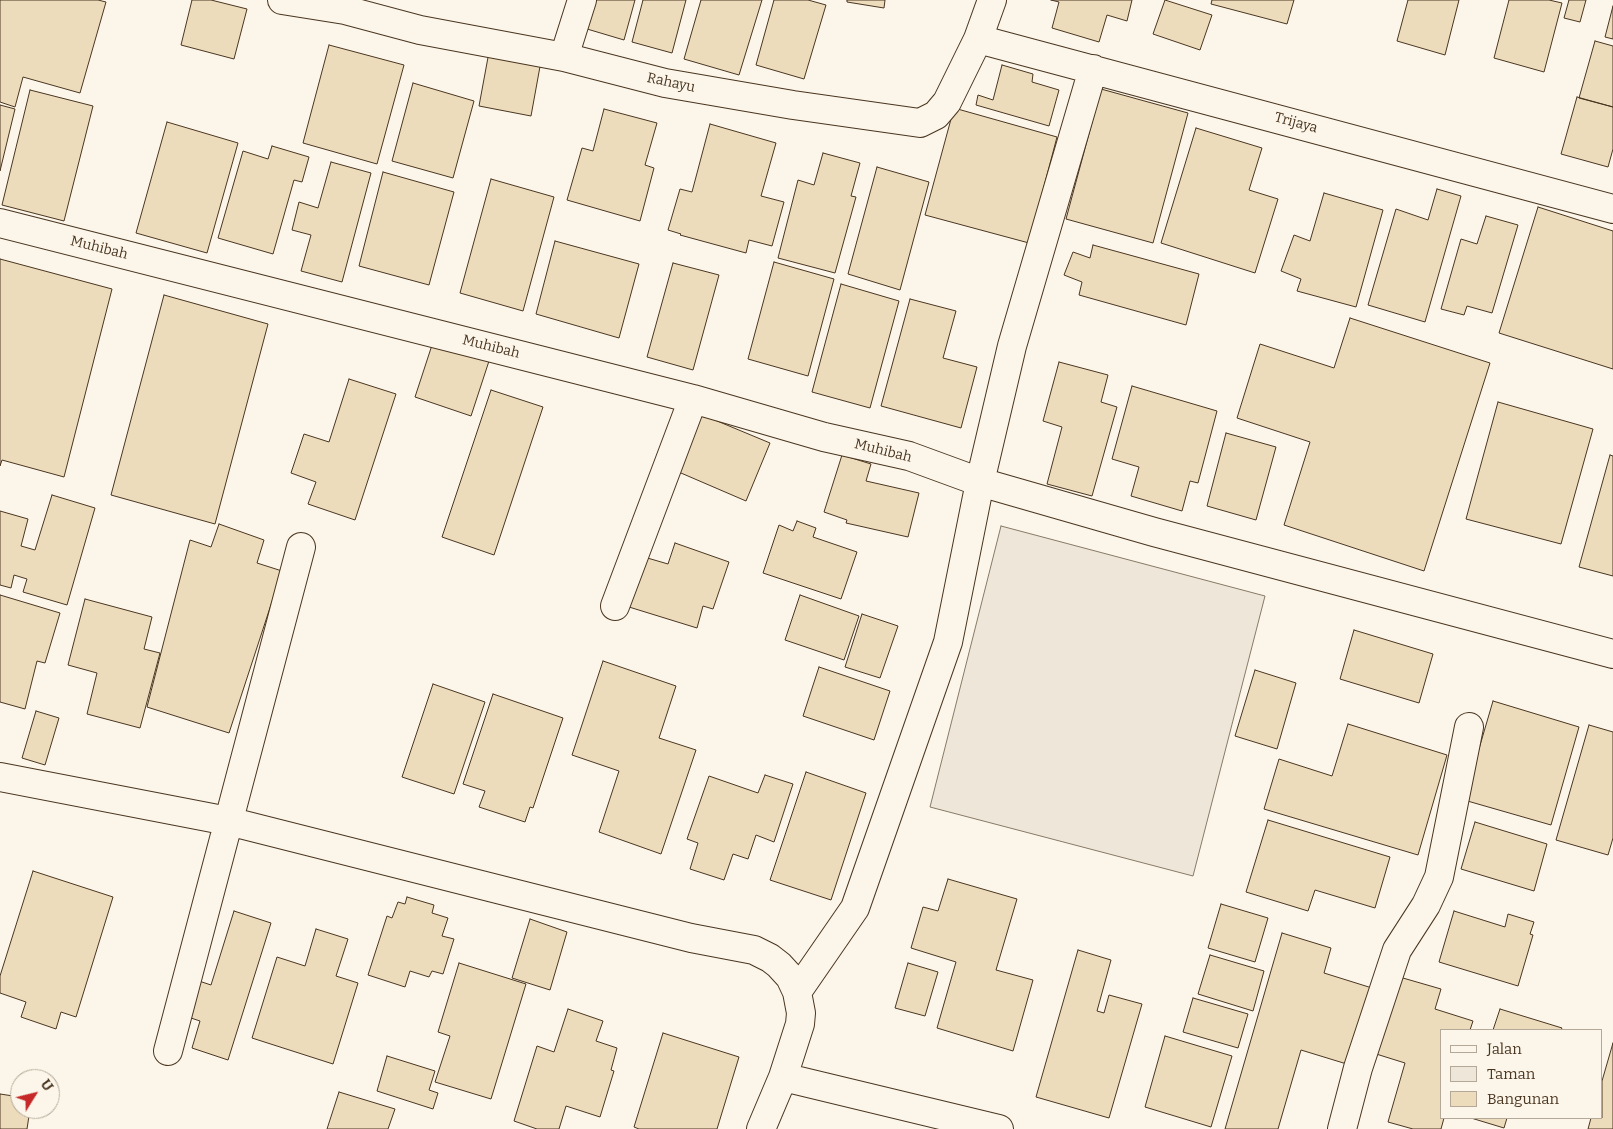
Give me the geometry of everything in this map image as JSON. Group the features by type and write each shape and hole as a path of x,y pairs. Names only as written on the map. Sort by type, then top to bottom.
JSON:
{"street":[{"name":"Rahayu","path":"282,0 345,10 420,30 564,57 665,83 793,105 920,123 932,118 942,109 978,39 992,0"},
{"path":"564,57 582,0"},
{"name":"Trijaya","path":"978,39 1613,209"},
{"path":"797,992 855,908 948,642 980,482 1012,346 1093,69"},
{"name":"Muhibah","path":"0,223 693,399 824,437 909,456 980,482 1154,532 1613,654"},
{"path":"615,606 693,399"},
{"path":"168,1052 300,547"},
{"path":"1342,1129 1358,1068 1397,950 1426,905 1438,877 1469,727"},
{"path":"0,777 228,821 691,938 754,950 770,958 790,977 797,992 801,1013 800,1024 783,1077 761,1129"},
{"path":"783,1077 999,1129"}],"green space":[{"path":"1001,526 1265,596 1193,876 930,807"}],"building":[{"path":"0,0 98,0 106,2 80,93 23,77 15,107 0,102"},
{"path":"192,0 211,0 247,9 234,59 181,45"},
{"path":"584,0 635,0 624,40 577,26"},
{"path":"643,0 686,0 672,53 632,42"},
{"path":"701,0 762,0 739,75 684,59"},
{"path":"774,0 808,0 826,5 804,79 756,65"},
{"path":"847,0 885,0 884,8 847,2"},
{"path":"1051,0 1132,0 1127,21 1107,15 1099,42 1052,28 1059,2"},
{"path":"1165,0 1212,15 1200,50 1153,34"},
{"path":"1212,0 1294,0 1287,24 1211,4"},
{"path":"1408,0 1459,0 1445,55 1397,41"},
{"path":"1509,0 1549,0 1562,3 1544,72 1494,58"},
{"path":"1569,0 1586,0 1580,22 1564,18"},
{"path":"1613,6 1613,39 1605,37"},
{"path":"1595,41 1613,46 1613,107 1579,98"},
{"path":"329,45 404,65 377,164 303,143"},
{"path":"489,52 541,61 531,116 479,106"},
{"path":"1002,65 1033,74 1032,82 1059,90 1049,126 976,105 978,95 993,100"},
{"path":"413,83 474,101 453,178 392,161"},
{"path":"1101,89 1188,113 1153,243 1066,219"},
{"path":"30,90 93,106 64,221 2,205"},
{"path":"1577,97 1613,107 1613,149 1608,167 1561,154"},
{"path":"0,105 15,109 0,171"},
{"path":"954,108 1057,137 1029,243 925,215"},
{"path":"604,109 657,123 645,165 654,168 640,221 567,200 582,148 593,151"},
{"path":"167,122 238,143 207,253 136,233"},
{"path":"710,124 776,143 761,196 784,202 772,246 749,240 746,253 668,230 680,189 692,192"},
{"path":"1196,128 1262,148 1249,190 1278,199 1255,273 1161,243"},
{"path":"272,146 309,157 302,182 294,180 273,254 218,238 243,151 268,159"},
{"path":"823,153 860,163 851,196 856,197 835,273 778,258 798,180 814,185"},
{"path":"331,162 371,173 342,282 301,271 311,235 292,230 299,202 318,208"},
{"path":"877,167 929,182 900,290 848,274"},
{"path":"383,172 454,192 429,285 359,266"},
{"path":"491,179 554,197 523,311 460,293"},
{"path":"1437,189 1461,196 1425,322 1368,305 1396,209 1428,220"},
{"path":"1324,193 1383,210 1356,307 1297,291 1301,279 1281,271 1294,235 1310,241"},
{"path":"1538,207 1613,231 1613,369 1499,333"},
{"path":"1486,216 1518,225 1492,313 1467,306 1464,315 1441,309 1461,239 1477,244"},
{"path":"555,241 639,264 619,338 536,314"},
{"path":"1093,245 1199,274 1186,325 1079,295 1082,282 1064,275 1073,252 1090,258"},
{"path":"0,259 112,289 64,477 2,460 0,466"},
{"path":"774,262 834,279 808,376 748,359"},
{"path":"673,263 719,275 693,370 647,357"},
{"path":"841,284 899,301 870,408 812,392"},
{"path":"164,295 268,324 215,524 111,495"},
{"path":"910,299 956,311 943,358 977,367 961,428 881,406"},
{"path":"1350,318 1490,363 1424,571 1284,525 1310,442 1237,418 1260,344 1334,368"},
{"path":"433,342 489,361 471,416 415,397"},
{"path":"1059,362 1108,375 1101,402 1117,407 1092,496 1047,484 1062,427 1043,421"},
{"path":"349,379 396,394 355,520 308,504 316,482 291,473 304,434 329,442"},
{"path":"1132,386 1217,411 1198,483 1190,481 1182,511 1131,496 1139,467 1112,459"},
{"path":"491,390 543,407 494,555 442,537"},
{"path":"1498,402 1593,429 1561,544 1466,519"},
{"path":"698,413 770,443 746,501 674,470"},
{"path":"1226,433 1276,447 1256,520 1207,506"},
{"path":"842,455 871,464 866,481 919,493 908,537 846,523 847,520 824,512"},
{"path":"1610,455 1613,456 1613,576 1579,567"},
{"path":"52,495 95,508 67,605 23,592 27,579 14,575 11,588 0,585 0,511 28,519 21,546 35,550"},
{"path":"797,521 816,528 813,537 857,552 841,599 763,573 779,525 793,531"},
{"path":"219,524 264,540 257,563 282,571 229,733 147,707 190,540 211,547"},
{"path":"675,543 729,562 713,609 703,606 697,628 629,607 644,557 668,564"},
{"path":"0,595 60,613 45,663 37,661 25,709 0,702"},
{"path":"800,595 859,616 844,660 785,640"},
{"path":"85,599 152,617 144,649 160,653 140,728 87,714 97,673 68,665"},
{"path":"862,614 898,626 880,678 845,667"},
{"path":"1354,630 1433,654 1419,703 1340,679"},
{"path":"603,661 676,686 659,738 696,750 661,854 599,832 619,771 572,755"},
{"path":"819,667 890,691 874,740 803,716"},
{"path":"1255,670 1296,683 1277,749 1235,736"},
{"path":"433,684 485,702 454,794 402,777"},
{"path":"493,694 563,718 533,808 530,807 525,822 479,807 485,791 463,784"},
{"path":"1493,701 1579,727 1551,825 1464,800"},
{"path":"36,711 59,718 45,765 22,758"},
{"path":"1348,724 1447,755 1418,855 1264,809 1279,759 1332,776"},
{"path":"1589,725 1613,732 1613,838 1608,855 1556,840"},
{"path":"806,772 866,793 831,900 770,880"},
{"path":"765,775 793,784 774,842 756,835 748,859 733,854 724,880 690,869 698,843 687,839 709,776 758,793"},
{"path":"1268,820 1390,857 1375,908 1315,890 1308,911 1246,892"},
{"path":"1475,822 1547,844 1534,891 1461,869"},
{"path":"33,871 113,897 76,1017 61,1012 56,1029 21,1017 26,1002 0,993 0,976"},
{"path":"948,879 1017,899 996,970 1033,980 1013,1051 937,1028 956,962 911,948 923,907 938,911"},
{"path":"407,897 434,905 432,913 448,918 442,936 454,939 443,974 432,971 429,977 410,971 405,987 368,975 387,916 392,918 398,902 405,904"},
{"path":"1221,904 1268,918 1255,962 1208,948"},
{"path":"234,911 271,923 228,1060 192,1048 200,1021 179,1014 190,978 211,985"},
{"path":"1454,911 1505,927 1508,914 1534,922 1530,934 1533,935 1518,986 1439,962"},
{"path":"530,919 567,932 550,990 512,978"},
{"path":"316,929 348,939 336,976 358,983 333,1064 252,1038 277,957 305,966"},
{"path":"1282,933 1331,948 1324,973 1372,988 1350,1065 1301,1050 1278,1129 1225,1129"},
{"path":"1078,950 1111,960 1097,1011 1104,1013 1109,995 1142,1004 1109,1118 1036,1097"},
{"path":"1210,955 1264,971 1253,1011 1198,994"},
{"path":"459,963 526,984 491,1099 435,1082 450,1036 438,1032"},
{"path":"908,963 938,972 925,1016 895,1008"},
{"path":"1396,976 1441,989 1435,1009 1473,1021 1470,1029 1440,1029 1440,1119 1444,1119 1441,1129 1413,1129 1388,1122 1405,1063 1373,1053"},
{"path":"1193,998 1248,1014 1238,1048 1183,1032"},
{"path":"568,1009 603,1021 596,1041 617,1048 611,1070 614,1071 600,1117 566,1106 559,1129 537,1129 514,1121 537,1046 554,1052"},
{"path":"1500,1009 1562,1028 1562,1029 1493,1029"},
{"path":"663,1033 739,1057 717,1129 639,1129 634,1127"},
{"path":"1165,1036 1232,1056 1211,1127 1145,1107"},
{"path":"1613,1043 1613,1129 1588,1129 1591,1119 1603,1119 1603,1078"},
{"path":"387,1056 435,1071 429,1090 438,1093 433,1109 377,1091"},
{"path":"339,1092 395,1109 388,1129 327,1129"},
{"path":"0,1094 10,1096 10,1119 28,1119 27,1129 0,1129"},
{"path":"1474,1119 1507,1119 1504,1128"}]}
